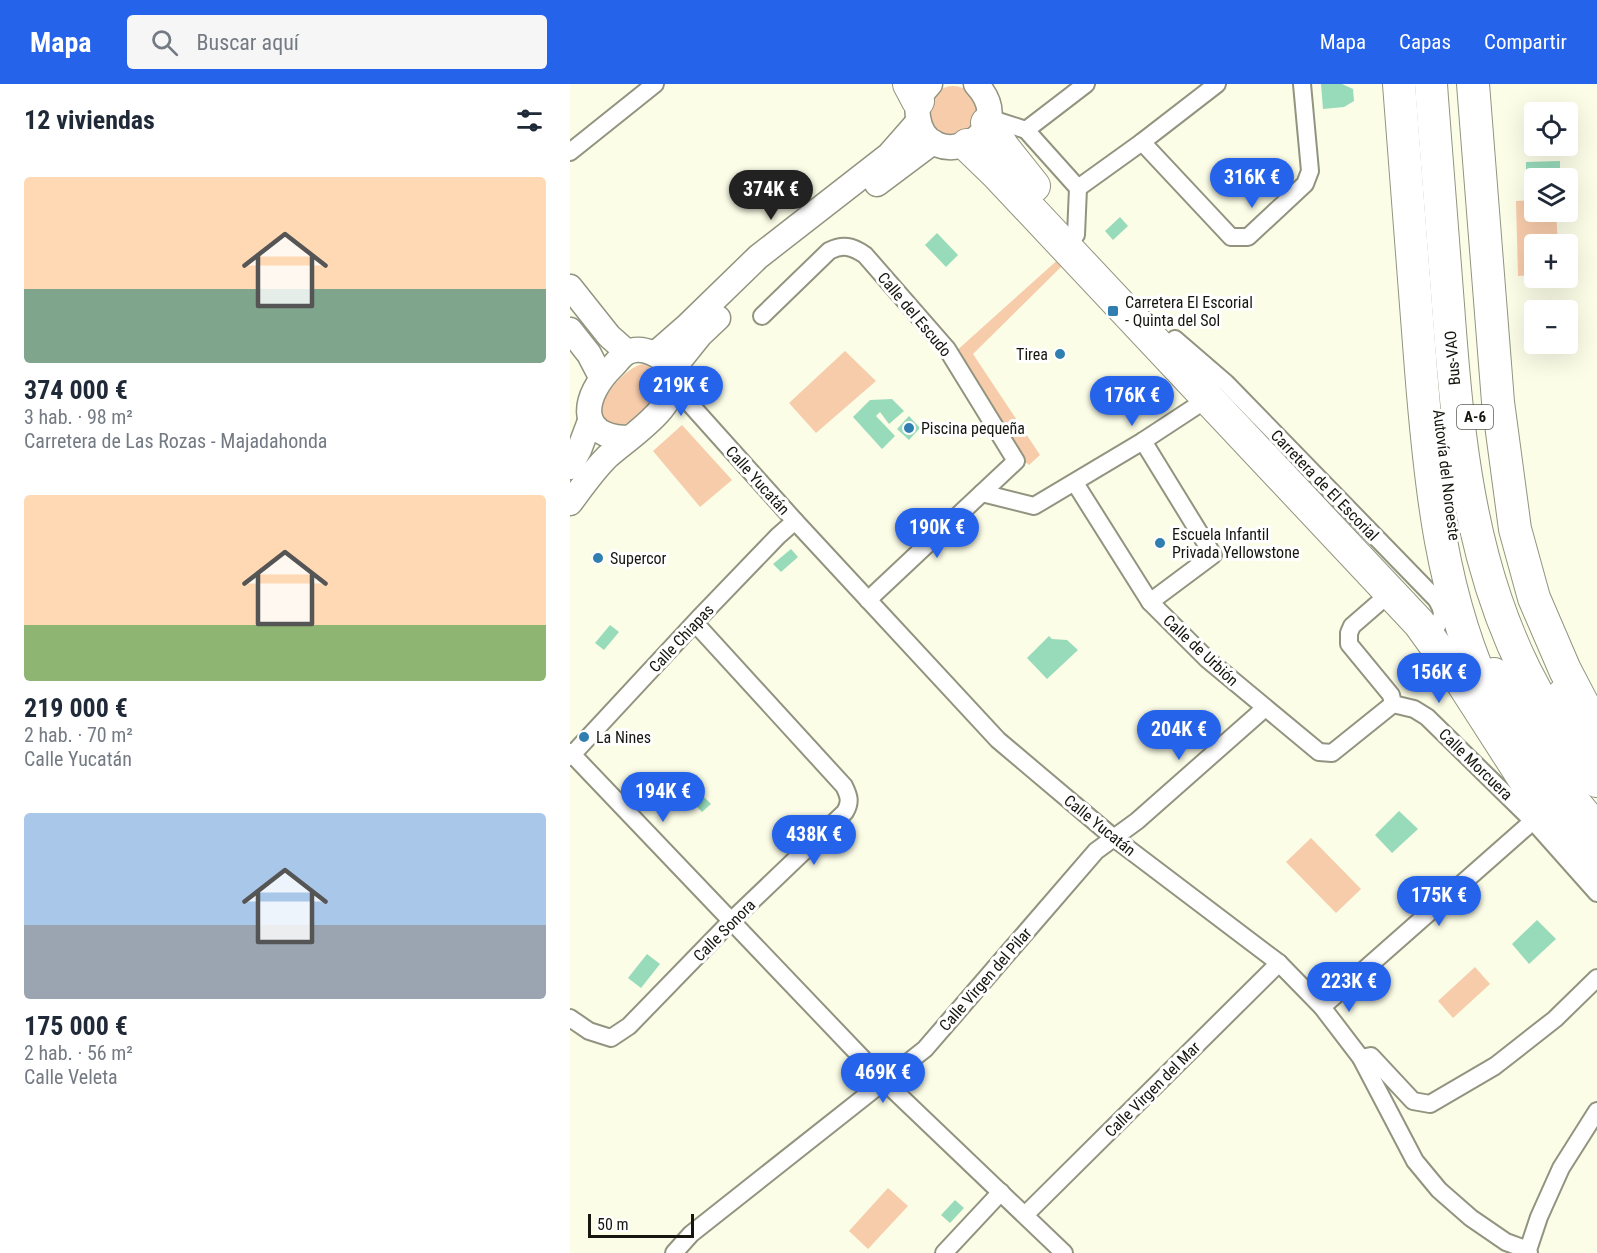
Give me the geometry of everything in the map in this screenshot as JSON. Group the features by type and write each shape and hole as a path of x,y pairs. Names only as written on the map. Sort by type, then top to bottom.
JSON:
{"highway":[{"path":"1399,84 1427,445 1437,517 1453,595 1469,647 1487,693 1509,735 1544,789 1597,851"},
{"name":"Autovía del Noroeste","path":"1413,84 1442,447 1452,527 1474,622 1495,677 1523,733 1550,773 1597,830"},
{"name":"Bus-VAO","path":"1431,84 1458,427 1478,540 1497,605 1521,662 1592,788"},
{"name":"A-6","path":"1451,84 1476,425 1494,526 1517,602 1533,641 1552,679 1591,735"},
{"path":"1473,84 1498,402 1515,529 1534,598 1565,670 1586,709 1591,735"},
{"path":"982,109 1003,147 1076,235 1175,339 1220,402 1390,593 1422,616"},
{"path":"982,109 998,174 1145,332 1220,402 1422,616 1526,782 1597,868"}],"street":[{"path":"570,152 655,84"},
{"path":"1026,130 1086,84"},
{"path":"1078,188 1217,84"},
{"path":"1142,142 1231,237 1248,237 1305,184 1310,171 1302,84"},
{"path":"919,98 924,133 933,142 944,147 955,148 982,109 1026,130 1078,188 1076,235"},
{"path":"655,354 758,257 889,155 919,98"},
{"path":"570,503 608,456 638,433 664,406 670,396 673,377 700,335 769,266 933,142"},
{"name":"Calle del Escudo","path":"762,316 829,251 839,246 854,247 865,255 947,349 1016,461 982,493"},
{"path":"570,287 609,336 627,352"},
{"path":"570,330 589,354 601,377"},
{"name":"Carretera de El Escorial","path":"1175,339 1226,382 1436,599 1443,610 1442,618 1437,626 1429,627 1422,616"},
{"path":"570,467 590,421 589,403 601,377 627,352 640,350 655,354 663,359 673,377"},
{"name":"Calle Yucatán","path":"673,377 690,404 998,740 1114,838 1279,963 1322,1007 1361,1058 1415,1161 1439,1190 1471,1218 1506,1242 1529,1251"},
{"path":"868,600 982,493 1034,506 1143,441 1220,402"},
{"path":"590,421 600,432 614,438 630,438"},
{"path":"1143,441 1213,555 1150,602"},
{"name":"Calle de Urbión","path":"1075,483 1150,602 1207,659 1319,752 1332,753 1393,704"},
{"name":"Calle Chiapas","path":"571,754 778,536 795,521"},
{"path":"1390,593 1352,626 1349,633 1349,644 1391,695 1393,704"},
{"name":"Calle Sonora","path":"570,1018 589,1031 611,1038 629,1026 731,921 849,806 849,796 844,786 695,623"},
{"name":"Calle Morcuera","path":"1393,704 1414,709 1427,717 1533,821 1597,893"},
{"name":"Calle Virgen del Pilar","path":"674,1253 691,1234 925,1049 1096,851 1137,821 1265,708"},
{"path":"571,754 885,1082 1064,1253"},
{"path":"1322,1007 1533,821"},
{"name":"Calle Virgen del Mar","path":"1024,1215 1279,963"},
{"path":"1361,1058 1371,1056 1413,1101 1430,1104 1495,1066 1555,1019 1597,978"},
{"path":"1529,1251 1539,1217 1561,1168 1597,1111"},
{"path":"944,1253 1000,1192"}],"shaded area":[{"path":"1321,84 1342,84 1353,89 1354,101 1344,107 1323,109"},
{"path":"953,86 971,93 978,111 971,129 953,136 935,129 928,111 935,93"},
{"path":"1560,161 1560,168 1526,168 1526,162"},
{"path":"1516,201 1524,201 1524,222 1557,222 1557,234 1524,234 1524,276 1518,276"},
{"path":"1120,217 1128,226 1113,240 1105,231"},
{"path":"937,233 958,255 946,267 925,245"},
{"path":"1062,256 1063,265 973,354 1040,455 1029,465 1023,460 954,353"},
{"path":"845,351 876,381 816,433 789,403"},
{"path":"643,364 654,370 658,379 657,390 651,401 643,411 624,425 616,426 606,421 602,413 608,393 625,374"},
{"path":"892,399 904,411 889,424 880,412 876,416 895,436 882,449 853,417 870,400"},
{"name":"Piscina pequeña","path":"909,416 920,428 909,440 897,429"},
{"path":"682,425 732,480 700,507 653,451"},
{"path":"791,549 798,557 781,572 773,564"},
{"path":"610,625 619,632 604,650 595,643"},
{"path":"1049,636 1052,639 1067,640 1078,650 1047,679 1027,658"},
{"path":"694,787 711,804 702,812 685,795"},
{"path":"1399,811 1418,829 1392,853 1375,835"},
{"path":"1311,838 1361,889 1336,913 1286,862"},
{"path":"1537,920 1556,939 1529,964 1512,944"},
{"path":"647,954 660,964 641,988 628,978"},
{"path":"1475,967 1490,984 1453,1018 1438,1001"},
{"path":"888,1188 908,1206 868,1249 849,1231"},
{"path":"955,1200 964,1208 950,1223 941,1215"}],"place":[{"name":"Carretera El Escorial - Quinta del Sol","path":"1113,311"},
{"name":"Tirea","path":"1060,354"},
{"name":"Piscina pequeña","path":"909,428"},
{"name":"Escuela Infantil Privada Yellowstone","path":"1160,543"},
{"name":"Supercor","path":"598,558"},
{"name":"La Nines","path":"584,737"}]}
